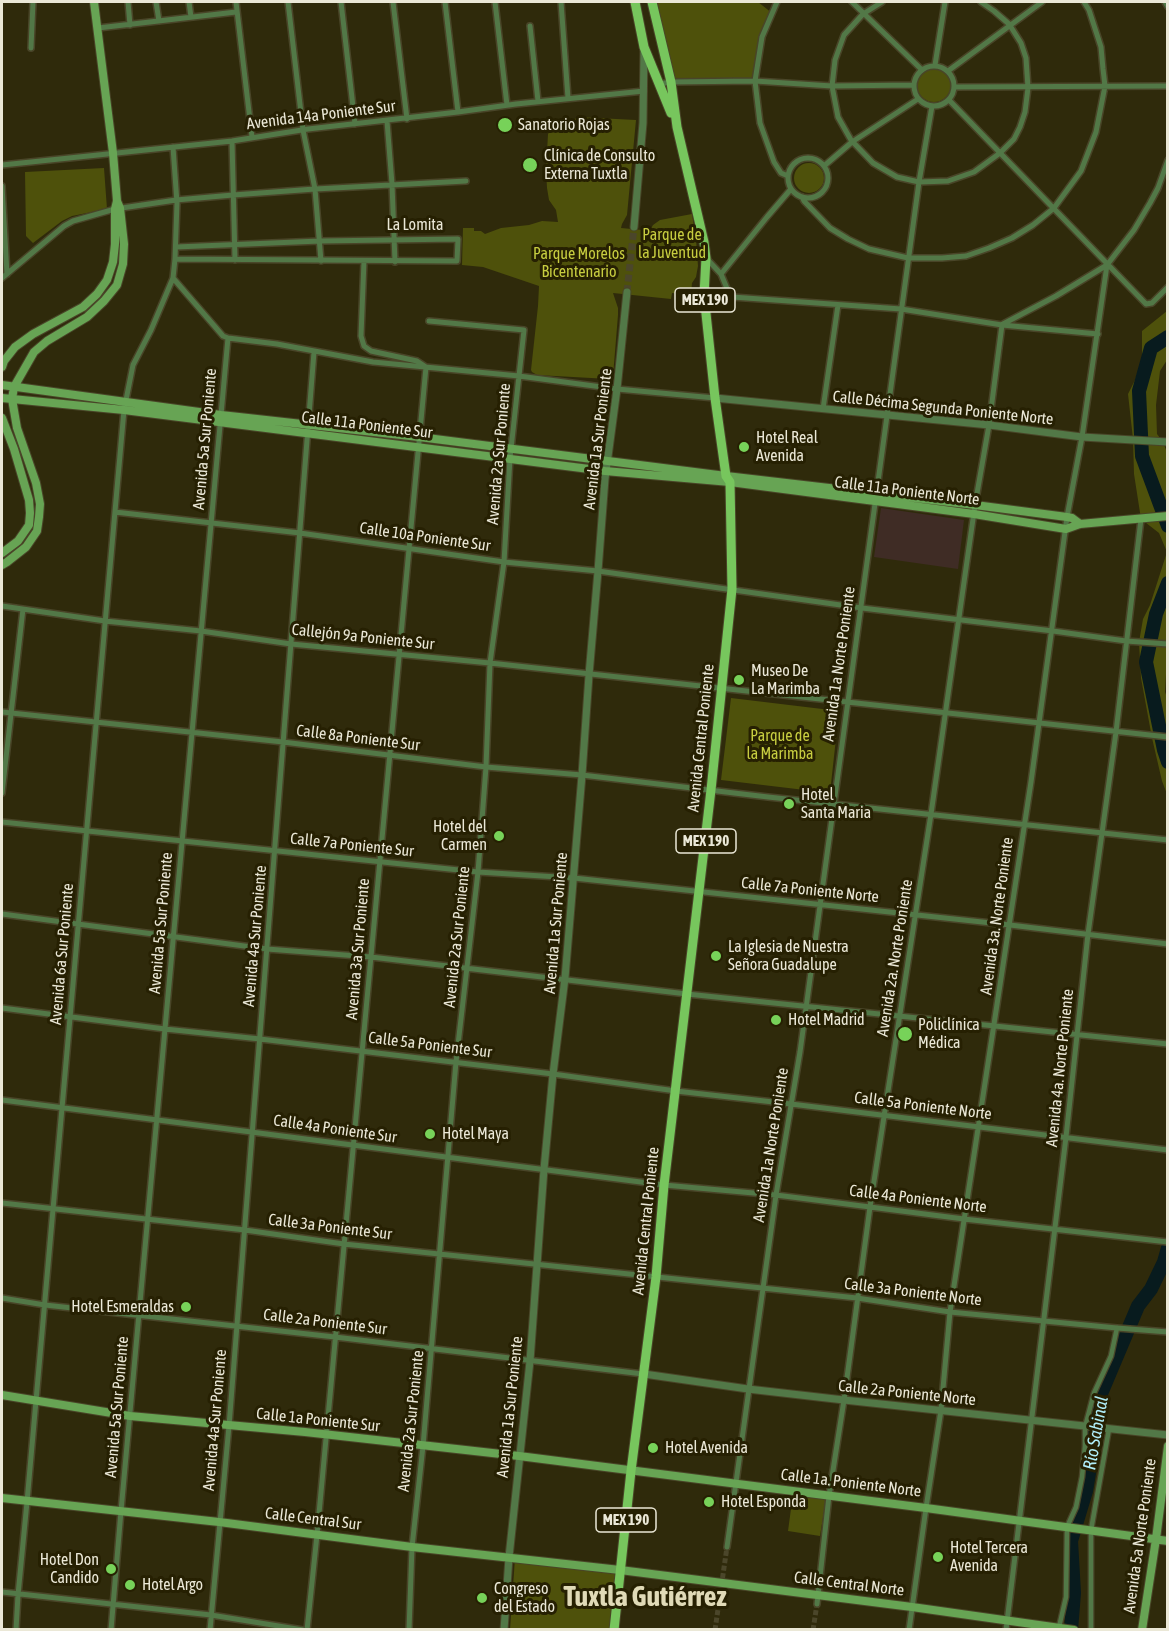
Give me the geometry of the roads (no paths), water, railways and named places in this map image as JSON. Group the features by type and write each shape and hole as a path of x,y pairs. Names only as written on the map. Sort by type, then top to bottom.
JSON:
{"main road":[{"path":"2,565 26,547 37,531 40,504 36,483 17,428 12,399 14,387 34,352 47,341 87,317 104,301 117,285 123,264 124,254 113,153 94,2"},
{"name":"MEX 190","path":"635,2 644,47 677,127"},
{"name":"MEX 190","path":"652,2 671,82 677,127"},
{"name":"Avenida Central Poniente","path":"621,1570 700,891 732,589 728,479 715,398 704,295 706,258 677,127"},
{"path":"2,367 15,347 33,334 83,307 97,294 107,280 113,262 117,206"},
{"name":"Calle 11a Poniente Sur","path":"2,385 124,406 308,430 419,441 605,471 667,473 728,479"},
{"name":"Calle 11a Poniente Sur","path":"2,398 124,406"},
{"path":"2,418 29,500 30,513 28,525 18,542 2,553"},
{"name":"Calle 11a Poniente Sur","path":"510,454 606,461 667,473"},
{"name":"Calle 11a Poniente Norte","path":"728,479 975,510 1067,517"},
{"name":"Calle 11a Poniente Norte","path":"975,510 1066,529 1080,524 1164,517"},
{"path":"1067,517 1080,524"},
{"name":"Calle 1a Poniente Sur","path":"2,1395 130,1416 519,1456 631,1471"},
{"name":"Avenida 5a Norte Poniente","path":"1142,1629 1167,1446"},
{"name":"Calle 1a. Poniente Norte","path":"631,1471 1167,1541"},
{"name":"Calle Central Sur","path":"2,1498 621,1570"},
{"name":"MEX 190","path":"615,1629 621,1570"},
{"name":"Calle Central Norte","path":"621,1570 818,1600 912,1606 1066,1628"}],"street":[{"path":"31,48 33,2"},
{"path":"128,2 130,25"},
{"path":"156,2 159,21"},
{"path":"189,2 191,17"},
{"path":"236,2 252,137"},
{"path":"288,2 303,130 315,189 321,261"},
{"path":"341,2 355,124"},
{"path":"393,2 407,118"},
{"path":"445,2 458,112"},
{"path":"495,2 507,105"},
{"path":"561,2 568,98"},
{"path":"777,2 762,37 756,81 760,123 774,162 781,173 788,176"},
{"path":"852,2 921,69"},
{"path":"882,2 863,14 844,35 835,60 832,86 838,117 852,142 873,163 897,177 919,182 948,181 974,172 1000,153 1014,139 1020,127 1025,112 1028,88 1026,58 1021,43 1009,24 981,2"},
{"path":"935,65 945,2"},
{"path":"948,71 1042,2"},
{"path":"802,197 830,228 848,239 869,249 908,258 966,256 1019,234 1054,208 1081,171 1096,132 1105,86 1101,47 1089,10 1084,2"},
{"path":"1165,2 1167,7"},
{"path":"98,28 236,12"},
{"path":"530,26 538,101"},
{"path":"634,227 642,133 644,47"},
{"path":"935,65 948,71 954,87 949,100 944,104 932,106 918,99 913,85 921,69 935,65"},
{"path":"659,84 756,81 832,86 913,85"},
{"path":"954,87 1167,86"},
{"name":"Avenida 14a Poniente Sur","path":"2,165 232,141 538,101 644,91"},
{"path":"824,166 852,142 918,99"},
{"path":"949,100 1146,304 1149,304 1167,287"},
{"name":"Avenida 1a Norte Poniente","path":"727,1547 862,608 908,258 932,106"},
{"path":"387,121 395,262"},
{"path":"232,141 235,260"},
{"name":"Avenida 6a Sur Poniente","path":"16,1629 124,406 133,365 173,278 176,259 176,200 173,147"},
{"path":"813,158 824,166 828,179 822,191 811,197 796,195 791,189 788,176 794,164 799,160 813,158"},
{"path":"1002,325 1107,265 1134,230 1150,203 1158,188 1167,160"},
{"path":"2,278 64,226 117,206 315,189 466,181"},
{"path":"2,186 8,274"},
{"path":"721,274 791,189"},
{"name":"La Lomita","path":"176,247 320,241 458,239 457,261 176,259"},
{"path":"706,258 721,274 731,298"},
{"path":"364,261 361,336 364,346 370,351 417,361 426,367"},
{"name":"Avenida 3a. Norte Poniente","path":"909,1629 941,1410 950,1312 1010,925 1053,631 1067,517 1082,437 1107,265"},
{"path":"173,278 228,338 277,344 373,362 715,398"},
{"name":"Avenida 1a Sur Poniente","path":"504,1629 509,1557 530,1361 544,1169 565,978 605,471 617,389 627,292"},
{"path":"704,295 901,309 1002,325 1098,334"},
{"path":"823,409 838,305"},
{"name":"Avenida 2a Sur Poniente","path":"409,1629 412,1547 432,1349 456,1062 478,872 486,767 490,663 504,562 510,454 524,330 429,321"},
{"name":"Avenida 2a. Norte Poniente","path":"818,1600 829,1496 870,1207 931,814 1002,325"},
{"name":"Avenida 5a Sur Poniente","path":"111,1629 228,338"},
{"name":"Avenida 4a Sur Poniente","path":"210,1629 245,1230 314,352"},
{"name":"Avenida 3a Sur Poniente","path":"305,1629 317,1534 336,1337 426,367"},
{"name":"Calle Décima Segunda Poniente Norte","path":"715,398 989,425 1082,437 1164,442"},
{"name":"Calle 10a Poniente Sur","path":"115,512 300,532 504,562 598,571 862,608 1166,644"},
{"name":"Avenida 4a. Norte Poniente","path":"1006,1629 1066,1137 1088,934 1116,732 1141,519"},
{"name":"Callejón 9a Poniente Sur","path":"2,606 291,644 490,663 1167,737"},
{"path":"2,793 23,609"},
{"name":"Calle 8a Poniente Sur","path":"2,712 284,742 486,767 582,775 1167,840"},
{"name":"Calle 7a Poniente Sur","path":"2,822 478,872 573,878 700,891"},
{"name":"Calle 7a Poniente Norte","path":"700,891 1167,944"},
{"path":"2,914 267,949 467,967 687,994 1167,1044"},
{"name":"Calle 5a Poniente Sur","path":"2,1008 554,1074 676,1091"},
{"name":"Calle 5a Poniente Norte","path":"676,1091 1167,1150"},
{"name":"Calle 4a Poniente Sur","path":"2,1100 664,1185"},
{"name":"Calle 4a Poniente Norte","path":"664,1185 776,1195 1166,1242"},
{"name":"Calle 3a Poniente Sur","path":"2,1203 245,1230 344,1244 656,1277"},
{"name":"Calle 3a Poniente Norte","path":"656,1277 858,1298 950,1312 1167,1332"},
{"name":"Calle 2a Poniente Sur","path":"2,1298 45,1305 644,1374"},
{"path":"1066,1628 1067,1527 1076,1507 1083,1477 1087,1427 1094,1393 1111,1356 1119,1329"},
{"name":"Calle 2a Poniente Norte","path":"644,1374 748,1389 1167,1435"},
{"path":"1091,1629 1090,1530 1109,1429"},
{"path":"2,1593 211,1615 305,1629"}],"waterway":[{"name":"Río Sabinal","path":"1168,337 1151,348 1139,391 1142,456 1168,526"},
{"name":"Río Sabinal","path":"1168,583 1156,614 1146,662 1168,762"},
{"name":"Río Sabinal","path":"1071,1630 1074,1593 1071,1541 1086,1491 1092,1435 1100,1396 1138,1306 1151,1289 1168,1248"}],"tunnel":[{"path":"627,292 634,227"},
{"path":"715,1630 727,1547"},
{"path":"813,1630 817,1604"}],"place":[{"name":"Sanatorio Rojas","path":"505,125"},
{"name":"Clínica de Consulto Externa Tuxtla","path":"530,165"},
{"name":"Hotel Real Avenida","path":"744,447"},
{"name":"Museo De La Marimba","path":"739,680"},
{"name":"Hotel Santa Maria","path":"789,804"},
{"name":"Hotel del Carmen","path":"499,836"},
{"name":"La Iglesia de Nuestra Señora Guadalupe","path":"716,956"},
{"name":"Hotel Madrid","path":"776,1020"},
{"name":"Policlínica Médica","path":"905,1034"},
{"name":"Hotel Maya","path":"430,1134"},
{"name":"Hotel Esmeraldas","path":"186,1307"},
{"name":"Hotel Avenida","path":"653,1448"},
{"name":"Hotel Esponda","path":"709,1502"},
{"name":"Hotel Tercera Avenida","path":"938,1557"},
{"name":"Hotel Don Candido","path":"111,1569"},
{"name":"Hotel Argo","path":"130,1585"},
{"name":"Congreso del Estado","path":"482,1598"}],"district":[{"name":"Tuxtla Gutiérrez","path":"645,1597"}],"park label":[{"name":"Parque de la Juventud","path":"672,244"},
{"name":"Parque Morelos Bicentenario","path":"579,263"},
{"name":"Parque de la Marimba","path":"780,745"}]}
